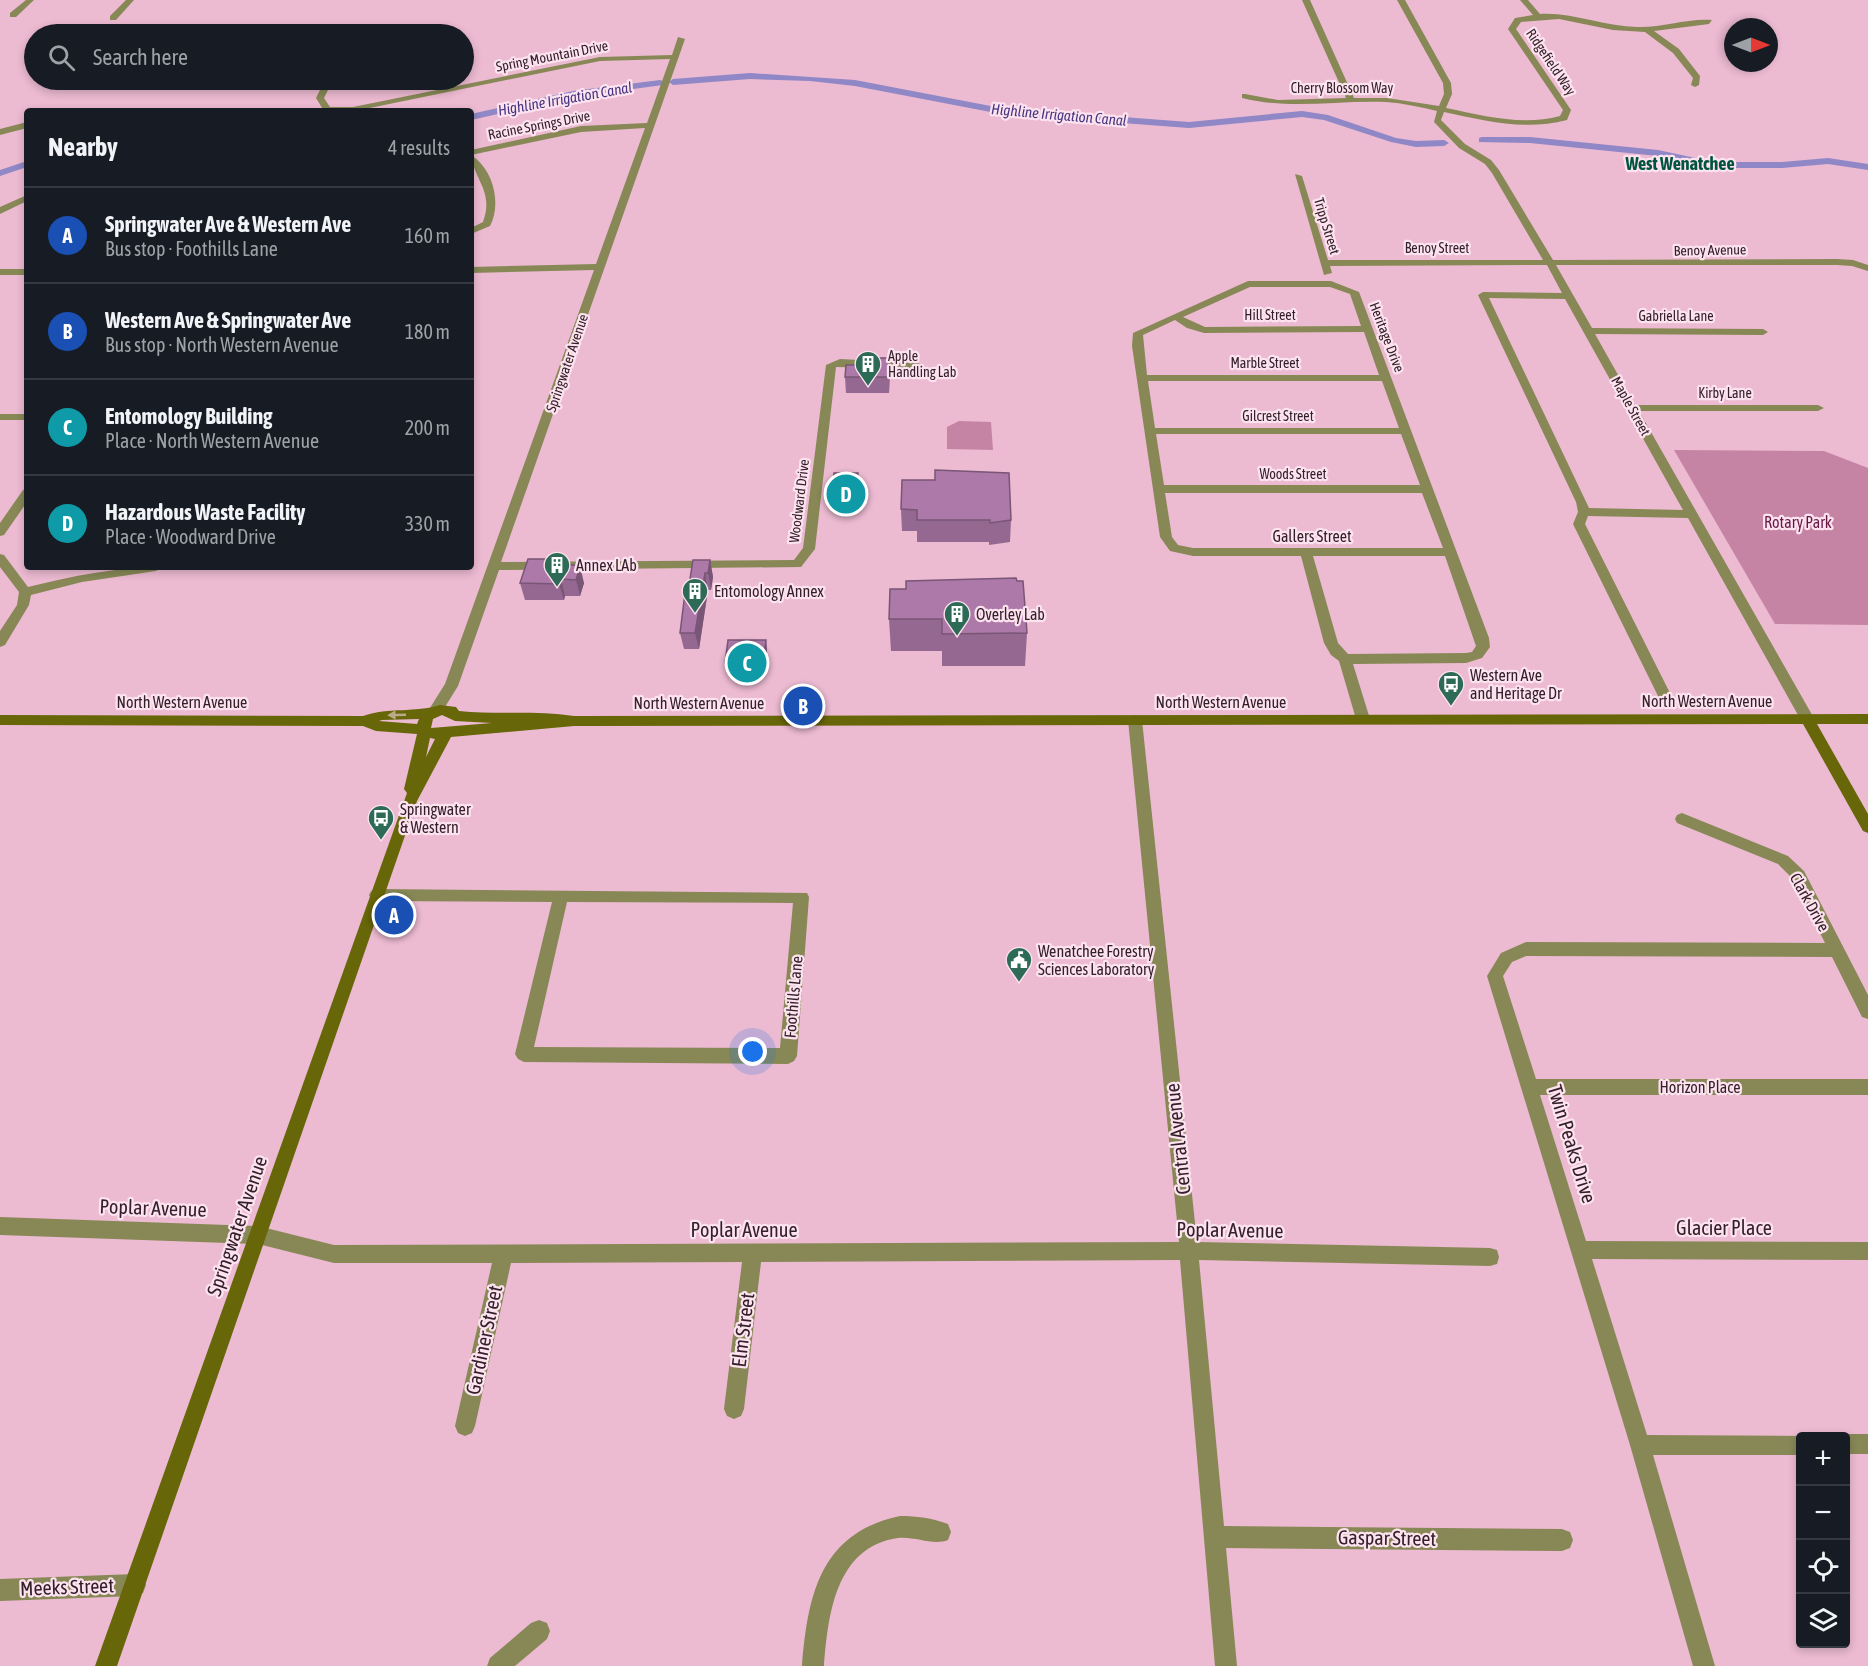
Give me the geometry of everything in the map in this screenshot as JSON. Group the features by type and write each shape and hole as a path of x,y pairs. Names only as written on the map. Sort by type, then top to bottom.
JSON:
{"main road":[{"name":"North Western Avenue","path":"0,720 364,721 381,715 433,713 550,717 574,721 1868,719"},
{"path":"424,730 424,722 433,713"},
{"path":"448,731 456,723 453,714"},
{"name":"Maple Street","path":"1808,720 1868,827"},
{"name":"North Western Avenue","path":"364,721 376,726 424,730 434,735 448,731 548,726 574,721"},
{"name":"Springwater Avenue","path":"106,1666 410,801 424,730"},
{"name":"Springwater Avenue","path":"410,801 448,731"}],"street":[{"path":"13,15 30,0"},
{"path":"113,18 130,0"},
{"path":"1306,0 1351,100"},
{"path":"1401,0 1447,82 1448,94 1440,109"},
{"path":"1524,0 1538,16"},
{"name":"Ridgefield Way","path":"1440,109 1534,124 1554,122 1564,118 1567,110 1564,103 1512,29 1518,20 1538,16 1572,18 1612,27 1647,30 1710,22"},
{"path":"1647,30 1676,51 1697,78 1695,85"},
{"name":"Springwater Avenue","path":"433,713 451,686 681,39"},
{"name":"Spring Mountain Drive","path":"474,84 600,59 674,57"},
{"name":"Spring Mountain Drive","path":"324,90 320,98 326,108"},
{"name":"Spring Mountain Drive","path":"357,108 446,90"},
{"name":"Cherry Blossom Way","path":"1245,96 1272,102 1400,101 1440,109"},
{"name":"Maple Street","path":"1440,109 1437,120 1461,146 1488,162 1496,172 1589,331 1808,720"},
{"name":"Racine Springs Drive","path":"474,152 581,129 650,125"},
{"path":"0,132 24,126"},
{"name":"Racine Springs Drive","path":"474,162 488,183 494,206 487,224 474,230"},
{"name":"Tripp Street","path":"1298,176 1331,284"},
{"path":"0,211 24,199"},
{"name":"Benoy Avenue","path":"1550,263 1853,262 1868,268"},
{"name":"Benoy Street","path":"1324,263 1550,263"},
{"path":"474,270 600,267"},
{"path":"0,272 24,272"},
{"name":"Heritage Drive","path":"1174,548 1166,537 1136,335 1248,284 1331,284 1354,292 1482,638 1481,651 1466,658 1345,659"},
{"path":"1569,296 1483,295 1582,502 1584,512 1579,524 1666,699"},
{"name":"Hill Street","path":"1175,316 1203,330 1368,329"},
{"name":"Gabriella Lane","path":"1589,331 1763,332"},
{"name":"Woodward Drive","path":"493,566 797,564 808,549 831,365 840,362 918,366"},
{"name":"Marble Street","path":"1143,378 1387,378"},
{"name":"Kirby Lane","path":"1632,408 1818,408"},
{"path":"0,417 24,417"},
{"name":"Gilcrest Street","path":"1151,431 1406,431"},
{"name":"Woods Street","path":"1159,489 1427,489"},
{"path":"0,532 24,497"},
{"path":"1584,512 1692,514"},
{"name":"Gallers Street","path":"1174,548 1193,552 1450,552"},
{"path":"1306,552 1331,643 1336,652 1345,659 1363,719"},
{"path":"0,558 25,592 23,605 0,642"},
{"path":"25,592 82,578 136,570"},
{"name":"Springwater Avenue","path":"451,686 453,714"},
{"name":"Central Avenue","path":"1135,720 1189,1251 1226,1666"},
{"name":"Clark Drive","path":"1682,819 1772,855 1790,866 1799,875 1868,1012"},
{"name":"Foothills Lane","path":"377,895 801,897 788,1056 524,1054 561,896"},
{"name":"Twin Peaks Drive","path":"1704,1666 1640,1445 1495,976 1499,965 1515,952 1526,949 1836,950"},
{"name":"Horizon Place","path":"1531,1087 1868,1087"},
{"name":"Poplar Avenue","path":"0,1226 258,1235 334,1254 503,1255 753,1252 852,1254 1189,1251 1490,1257"},
{"name":"Glacier Place","path":"1580,1250 1868,1251"},
{"name":"Elm Street","path":"734,1409 753,1252"},
{"name":"Gardiner Street","path":"465,1426 503,1255"},
{"path":"1640,1445 1796,1444"},
{"path":"1850,1444 1868,1444"},
{"path":"813,1666 821,1601 847,1554 865,1537 895,1526 920,1525 940,1532"},
{"name":"Gaspar Street","path":"1213,1537 1562,1540"},
{"name":"Meeks Street","path":"0,1590 135,1585"},
{"path":"498,1666 539,1631"}],"green space":[{"path":"959,421 991,422 993,450 947,449 947,427"},
{"name":"Rotary Park","path":"1674,450 1824,451 1868,468 1868,625 1775,624"}],"building":[{"path":"889,358 889,377 845,377 846,365 868,365 869,360"},
{"path":"935,470 1009,473 1011,520 990,523 990,520 917,520 917,510 901,509 902,480 935,480"},
{"path":"834,473 858,473 856,493 832,493"},
{"path":"528,559 567,559 565,564 580,566 576,580 561,579 559,584 520,583"},
{"path":"693,560 710,560 708,573 705,573 695,633 680,633 686,585 689,585"},
{"path":"1016,578 1017,581 1023,581 1027,633 942,634 942,619 889,619 890,589 906,589 906,581"},
{"path":"728,640 766,640 763,663 725,663"}],"waterway":[{"name":"Highline Irrigation Canal","path":"673,82 750,76 810,78 855,83 1001,111 1189,125 1302,114 1325,117 1394,140 1416,144 1444,143"},
{"name":"Highline Irrigation Canal","path":"474,116 573,94 660,83"},
{"name":"Highline Irrigation Canal","path":"1482,140 1530,140 1658,153 1714,165 1782,165 1828,161 1868,167"},
{"name":"Highline Irrigation Canal","path":"0,173 24,165"}],"place":[{"name":"Apple Handling Lab","path":"868,387"},
{"name":"Hazardous Waste Facility","path":"846,494"},
{"name":"Annex LAb","path":"557,588"},
{"name":"Entomology Annex","path":"695,614"},
{"name":"Overley Lab","path":"957,637"},
{"name":"Entomology Building","path":"747,663"},
{"name":"Western Ave & Springwater Ave","path":"803,706"},
{"name":"Western Ave and Heritage Dr","path":"1451,707"},
{"name":"Springwater & Western","path":"381,841"},
{"name":"Springwater Ave & Western Ave","path":"394,915"},
{"name":"Wenatchee Forestry Sciences Laboratory","path":"1019,983"}],"district":[{"name":"West Wenatchee","path":"1680,164"}]}
